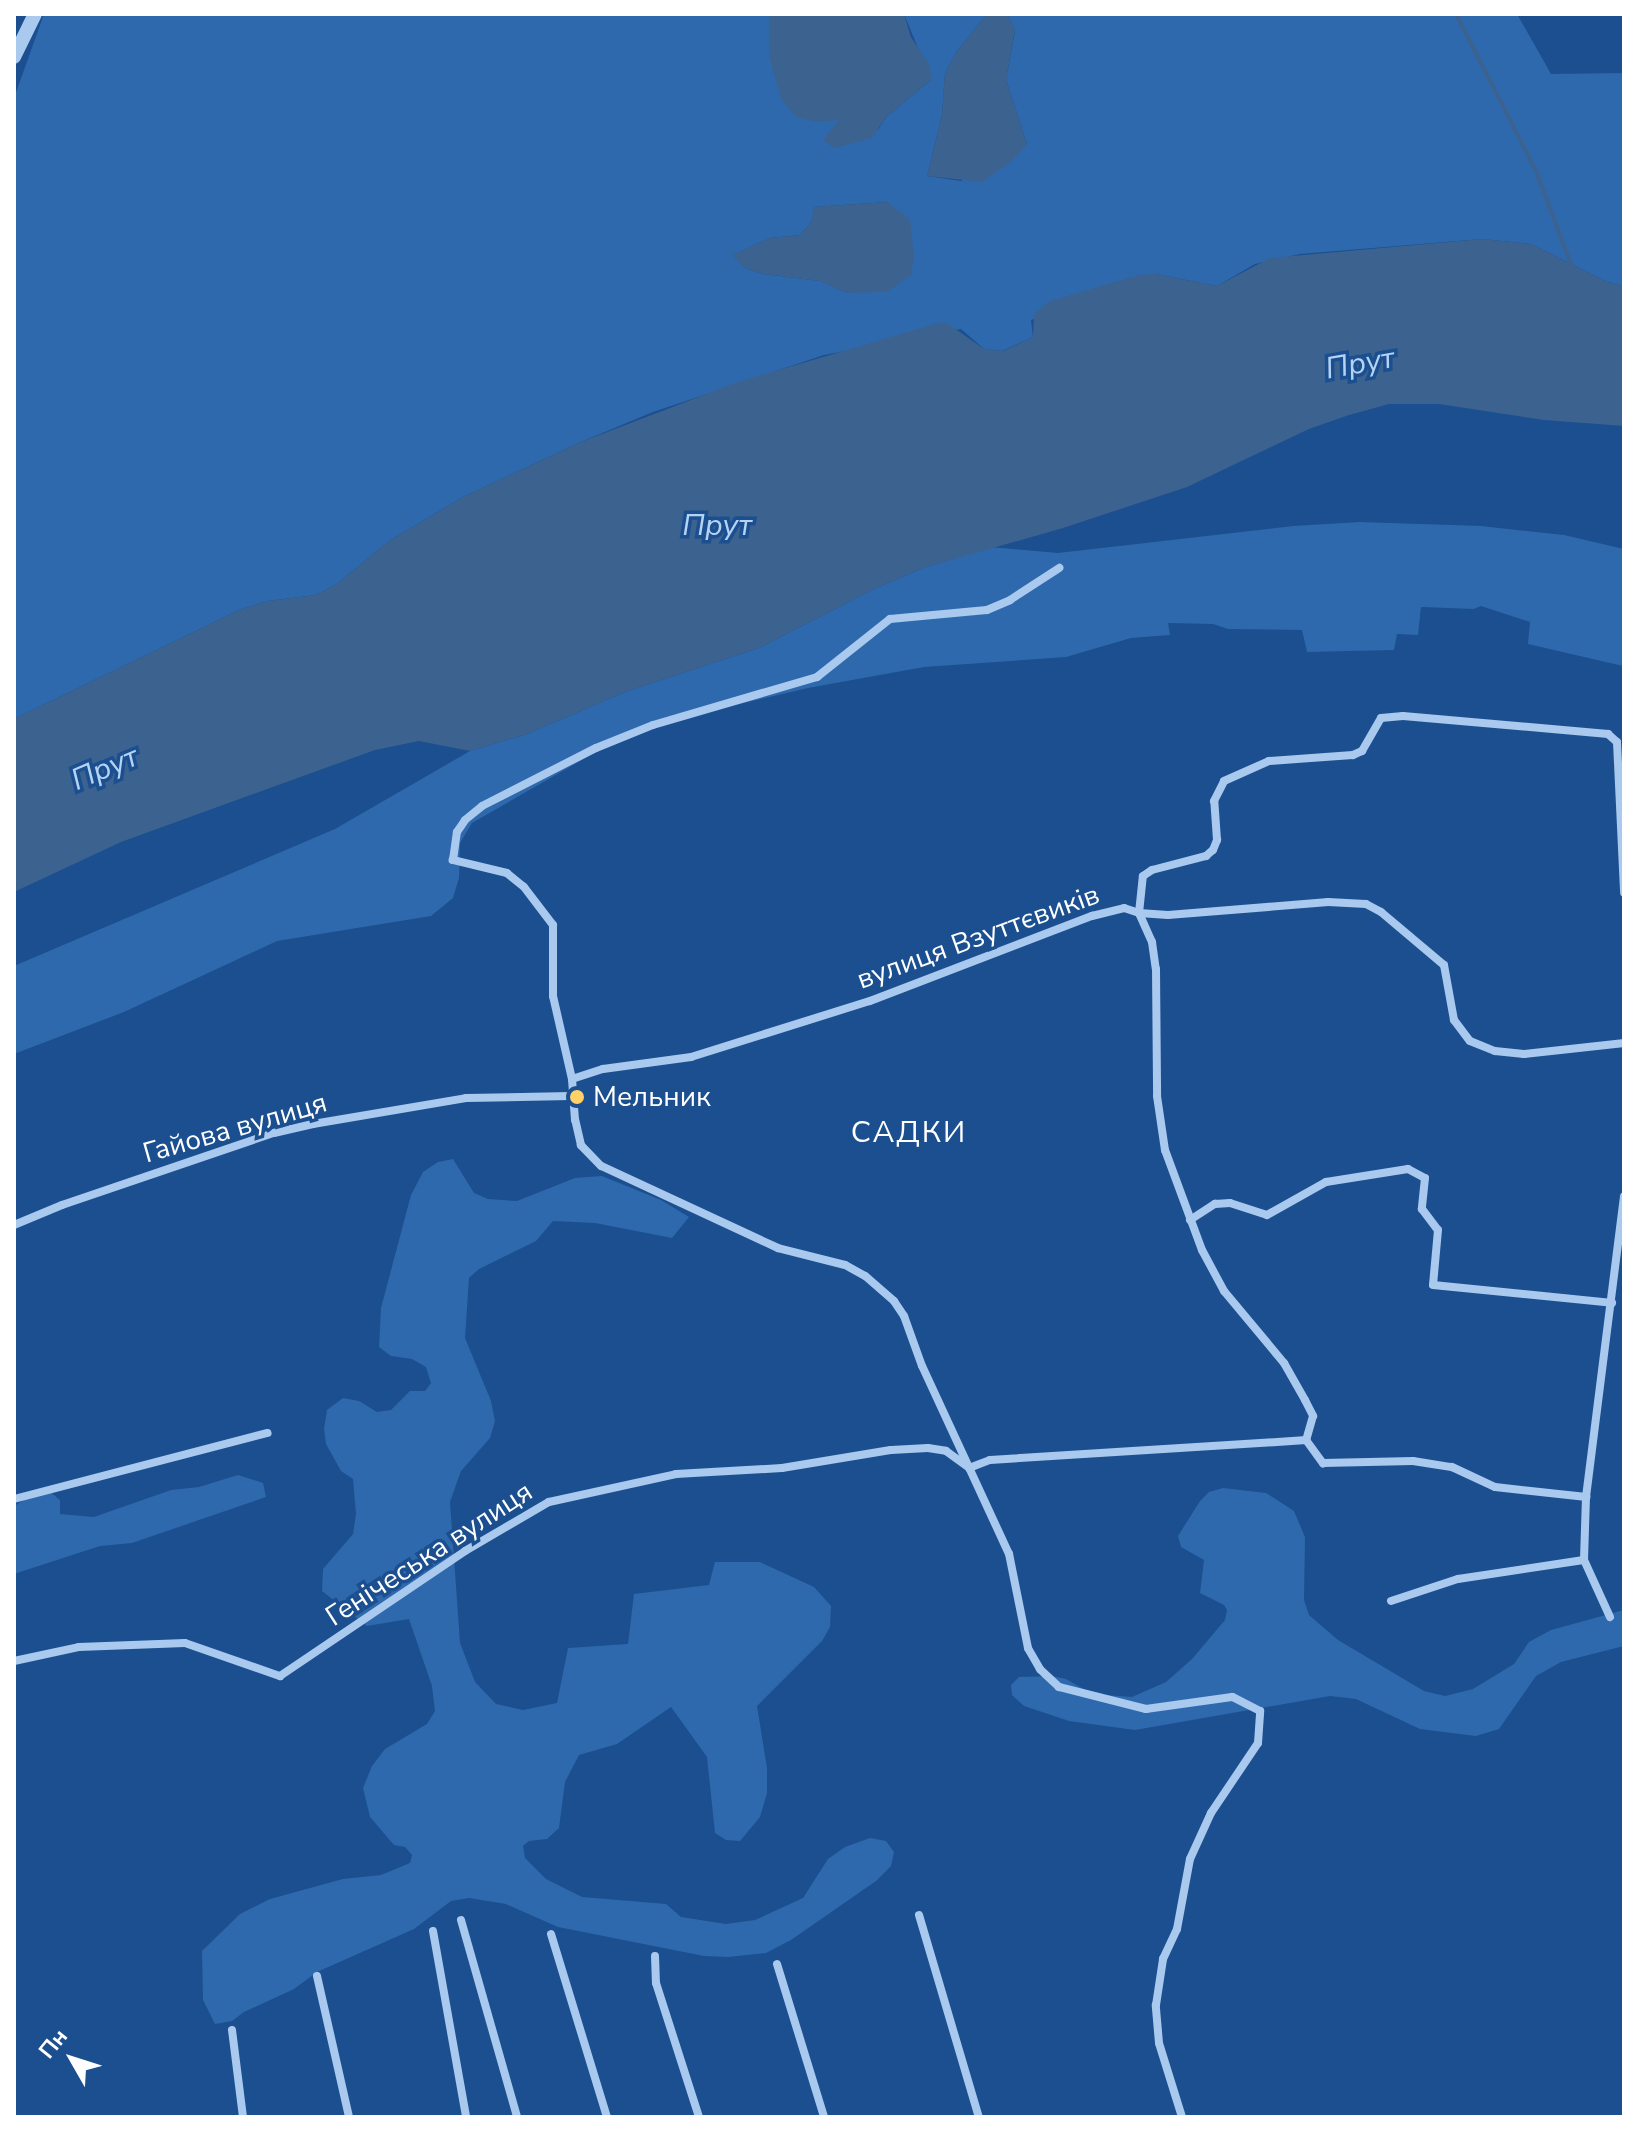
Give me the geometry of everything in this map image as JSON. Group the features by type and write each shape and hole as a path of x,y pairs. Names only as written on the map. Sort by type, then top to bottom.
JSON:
{"street":[{"path":"14,57 35,14"},
{"path":"1059,568 1010,600 987,610 890,619 817,677 653,725 610,742 482,806 465,820 457,832 453,860 507,873 541,906 553,925 553,996 572,1079 571,1096 581,1145 601,1166 778,1248 845,1265 865,1276 894,1301 904,1316 922,1366 1009,1554 1028,1648 1040,1669 1059,1687 1146,1709 1178,1707 1213,1698 1232,1697 1260,1711 1262,1726 1250,1760 1202,1830 1190,1859 1177,1929 1163,1959 1156,2005 1159,2043 1182,2117"},
{"path":"1624,893 1617,742 1608,734 1403,716 1381,718 1362,751 1353,755 1269,761 1224,781 1214,801 1217,840 1213,850 1206,856 1143,876 1139,913 1224,912 1328,902 1366,904 1381,912 1444,965 1454,1020 1470,1041 1495,1051 1524,1054 1624,1043"},
{"name":"вулиця Взуттєвиків","path":"572,1079 603,1069 691,1057 883,996 1092,916 1124,908 1139,913 1152,942 1156,969 1157,1096 1165,1150 1190,1220 1224,1291 1284,1363 1313,1416 1306,1440"},
{"name":"Гайова вулиця","path":"14,1225 62,1205 287,1130 466,1098 571,1096"},
{"path":"1190,1220 1215,1204 1230,1203 1267,1215 1326,1182 1408,1169 1425,1178 1422,1209 1438,1230 1433,1285 1612,1303"},
{"path":"1610,1617 1584,1560 1586,1497 1624,1196"},
{"path":"14,1499 268,1433"},
{"path":"969,1468 990,1460 1306,1440 1323,1463 1413,1461 1452,1467 1495,1487 1586,1497"},
{"name":"Генічеська вулиця","path":"14,1661 79,1647 185,1643 280,1676 465,1551 549,1502 676,1474 782,1468 891,1450 928,1448 946,1451 969,1468"},
{"path":"1391,1601 1458,1579 1584,1560"},
{"path":"919,1915 979,2117"},
{"path":"461,1920 517,2117"},
{"path":"433,1931 466,2117"},
{"path":"551,1934 607,2117"},
{"path":"655,1956 656,1983 699,2117"},
{"path":"777,1964 824,2117"},
{"path":"317,1976 349,2117"},
{"path":"232,2030 243,2117"}],"shaded area":[{"path":"44,14 769,14 770,32 840,119 878,130 886,117 931,80 904,14 987,14 957,51 945,73 942,115 927,176 961,181 1027,144 1006,80 1015,31 1007,14 1517,14 1551,74 1624,73 1624,286 1607,282 1531,244 1482,239 1300,254 1255,264 1217,286 1156,274 1031,320 1033,337 1002,351 984,349 961,329 824,355 653,412 581,442 463,497 389,541 337,584 316,595 268,601 239,610 14,719 14,98","holes":["887,202 847,293 821,281 763,274 745,268 733,255 770,238 800,235 812,221 814,207"]},
{"path":"1360,522 1481,526 1564,535 1624,549 1624,724 1623,666 1528,644 1530,622 1481,606 1474,609 1421,607 1418,635 1397,634 1394,650 1307,652 1302,630 1228,629 1213,624 1168,623 1170,635 1131,638 1066,657 924,667 808,688 701,713 644,731 601,749 472,823 460,843 459,878 453,898 431,916 277,941 124,1012 14,1054 14,966 335,829 470,751 527,734 625,692 759,648 872,590 923,568 990,547 1058,553 1293,526"},
{"path":"453,1159 474,1193 488,1199 517,1201 575,1178 602,1176 661,1200 689,1217 672,1238 595,1223 553,1221 536,1241 479,1269 469,1278 465,1338 491,1401 495,1421 490,1438 461,1471 450,1502 460,1643 475,1682 496,1704 523,1710 557,1703 568,1648 628,1644 634,1594 709,1585 715,1562 760,1562 814,1587 831,1606 830,1627 822,1641 757,1706 767,1768 767,1793 760,1817 740,1841 726,1840 715,1833 707,1757 671,1707 617,1744 579,1755 565,1782 559,1828 547,1839 529,1841 523,1846 525,1858 546,1879 582,1897 666,1904 681,1917 726,1924 755,1920 803,1898 828,1859 845,1847 870,1838 886,1841 894,1852 891,1866 876,1881 791,1940 766,1953 728,1957 704,1956 558,1927 506,1904 469,1898 451,1901 414,1929 317,1972 294,1989 244,2012 232,2021 215,2024 203,2000 202,1951 240,1914 270,1899 343,1879 381,1875 410,1863 412,1855 405,1847 394,1845 370,1817 363,1788 372,1766 385,1749 427,1724 435,1711 432,1686 409,1619 367,1626 322,1591 323,1569 353,1534 356,1514 353,1479 341,1471 326,1444 324,1429 327,1410 343,1398 359,1401 377,1412 391,1410 410,1391 425,1391 431,1383 426,1367 412,1359 391,1356 379,1347 381,1308 411,1195 423,1172 438,1162"},
{"path":"238,1475 263,1483 266,1497 132,1543 100,1546 14,1574 14,1506 28,1498 49,1491 60,1500 60,1514 94,1517 171,1490 199,1487"},
{"path":"1223,1488 1266,1493 1294,1511 1305,1537 1304,1600 1309,1615 1338,1640 1424,1691 1445,1696 1473,1689 1514,1664 1529,1642 1551,1630 1624,1610 1624,1646 1561,1662 1536,1676 1499,1729 1476,1736 1420,1729 1356,1699 1330,1696 1135,1730 1069,1721 1024,1706 1012,1695 1011,1685 1019,1677 1052,1676 1066,1679 1092,1694 1132,1697 1166,1682 1192,1659 1225,1620 1227,1610 1224,1605 1200,1593 1204,1560 1181,1547 1178,1536 1200,1501 1209,1492"}],"water":[{"path":"769,14 904,14 911,37 930,66 931,80 886,117 872,138 834,148 823,140 839,120 816,122 796,117 781,99 769,56"},
{"path":"987,14 1007,14 1015,30 1006,80 1027,144 1012,161 982,182 927,176 942,115 945,73 957,51"},
{"path":"887,202 910,219 914,257 911,275 887,292 847,293 820,281 763,274 745,268 732,255 770,238 800,235 812,221 813,207"},
{"name":"Прут","path":"1482,239 1531,244 1607,282 1624,286 1624,426 1544,420 1439,404 1389,404 1349,415 1309,429 1187,487 1063,528 923,568 872,590 759,648 625,692 527,734 470,751 419,741 375,750 121,842 14,892 14,719 239,610 268,601 316,595 337,584 389,541 463,497 581,442 738,382 935,324 947,323 984,349 1003,351 1033,337 1034,314 1050,301 1139,275 1156,274 1217,286 1270,258"}],"waterway":[{"path":"1456,14 1536,171 1573,270"}],"place":[{"name":"Мельник","path":"577,1097"}],"district":[{"name":"САДКИ","path":"909,1133"}]}
